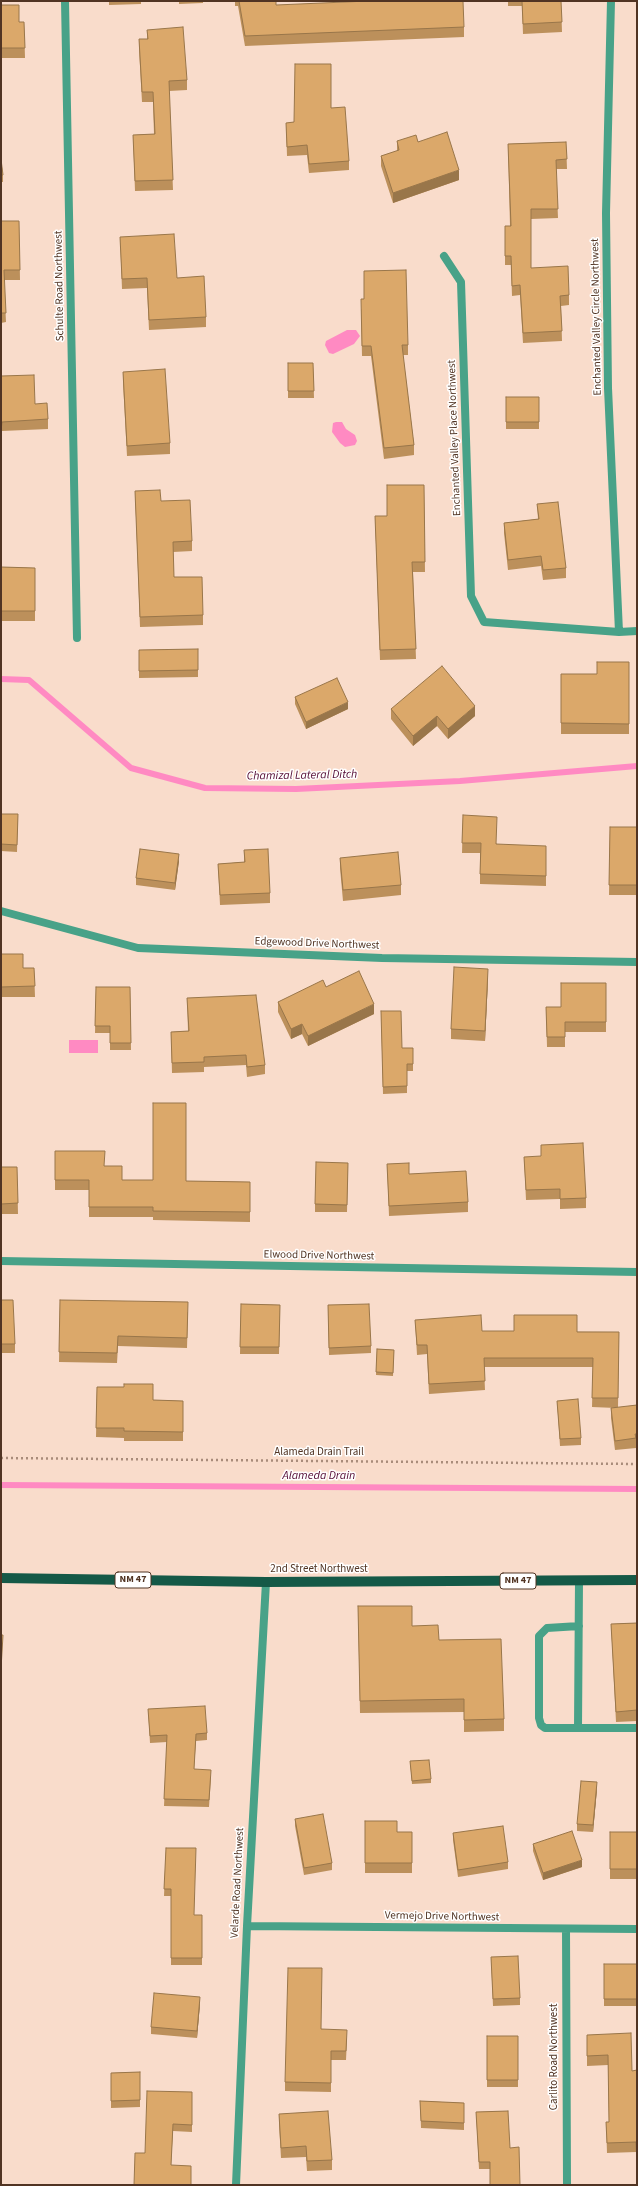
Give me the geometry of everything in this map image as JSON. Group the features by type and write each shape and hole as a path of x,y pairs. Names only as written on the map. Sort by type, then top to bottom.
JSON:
{"main road":[{"name":"2nd Street Northwest","path":"1,1578 266,1582 637,1580"}],"street":[{"name":"Schulte Road Northwest","path":"65,1 77,570 77,638"},
{"name":"Enchanted Valley Circle Northwest","path":"611,1 606,213 608,388 619,632"},
{"name":"Enchanted Valley Place Northwest","path":"444,256 461,282 471,596 484,622 619,632"},
{"path":"619,632 637,631"},
{"name":"Edgewood Drive Northwest","path":"1,911 138,948 382,958 637,962"},
{"name":"Elwood Drive Northwest","path":"1,1261 637,1272"},
{"path":"578,1728 579,1581"},
{"name":"Velarde Road Northwest","path":"236,2185 247,1926 266,1582"},
{"path":"578,1626 547,1628 540,1636 539,1711 541,1725 545,1728 637,1728"},
{"name":"Vermejo Drive Northwest","path":"247,1926 637,1929"},
{"name":"Carlito Road Northwest","path":"566,1929 567,2185"}],"path":[{"name":"Alameda Drain Trail","path":"1,1458 637,1464"}],"shaded area":[{"path":"347,330 356,330 360,336 354,344 333,354 329,353 325,345 326,341"},
{"path":"342,422 346,429 355,435 357,441 355,445 345,447 340,443 332,432 333,423"},
{"path":"69,1040 98,1040 98,1053 69,1053"}],"building":[{"path":"239,1 276,1 276,5 368,1 463,1 464,27 245,36"},
{"path":"522,1 561,1 562,22 523,24"},
{"path":"1,5 19,5 19,22 24,22 25,48 1,48"},
{"path":"183,27 187,80 169,81 173,180 135,181 133,135 155,134 153,92 142,92 139,39 148,39 147,30"},
{"path":"295,64 331,64 331,108 345,107 349,161 309,164 307,145 287,147 286,123 294,122"},
{"path":"447,132 459,170 393,193 381,156 399,150 397,141 416,135 418,142"},
{"path":"566,142 567,159 556,160 558,209 531,209 531,268 568,266 569,295 560,296 562,331 523,333 520,285 512,286 511,256 505,256 505,226 511,226 508,144"},
{"path":"1,159 3,175 1,175"},
{"path":"1,221 19,221 20,270 4,270 6,313 1,313"},
{"path":"174,234 177,278 204,276 206,317 149,320 147,278 122,279 120,237"},
{"path":"406,270 408,345 402,345 414,445 384,448 371,346 362,346 361,299 364,299 364,271"},
{"path":"288,363 313,363 314,391 288,391"},
{"path":"165,369 170,443 127,446 123,372"},
{"path":"34,375 35,404 47,403 48,419 2,422 1,431 1,376"},
{"path":"506,397 539,397 539,422 506,422"},
{"path":"387,485 424,485 425,562 412,562 416,649 380,650 375,516 387,516"},
{"path":"160,490 161,501 190,500 192,541 173,542 174,577 202,577 203,615 140,617 135,491"},
{"path":"558,502 566,568 543,570 541,556 508,560 504,523 539,519 537,504"},
{"path":"1,567 35,568 35,611 1,611"},
{"path":"198,649 198,670 139,671 139,650"},
{"path":"597,662 629,662 629,724 561,723 561,674 597,674"},
{"path":"442,666 475,706 448,729 437,716 413,736 391,709"},
{"path":"337,678 348,702 306,722 295,697"},
{"path":"1,814 18,814 17,845 1,844"},
{"path":"463,815 497,817 496,844 546,846 546,876 480,874 481,843 462,843"},
{"path":"610,827 637,827 637,885 609,885"},
{"path":"140,849 179,854 175,883 136,878"},
{"path":"268,849 270,893 220,895 218,864 245,862 244,850"},
{"path":"398,852 401,885 343,890 340,858"},
{"path":"1,954 23,954 23,968 34,968 35,986 1,987"},
{"path":"454,967 488,969 485,1031 451,1029"},
{"path":"359,971 374,1004 308,1036 302,1024 291,1029 278,1002 323,980 326,987"},
{"path":"561,983 606,983 606,1022 565,1022 565,1037 547,1037 546,1007 561,1007"},
{"path":"96,987 130,987 131,1043 110,1043 110,1026 95,1026"},
{"path":"256,995 265,1065 247,1067 246,1055 204,1057 204,1062 172,1063 171,1032 189,1031 187,998"},
{"path":"381,1011 401,1011 402,1048 413,1048 413,1064 407,1064 407,1086 383,1087"},
{"path":"153,1103 186,1103 186,1181 250,1182 250,1212 153,1211 153,1207 89,1207 89,1180 55,1180 55,1151 105,1151 104,1166 122,1166 122,1180 153,1180"},
{"path":"583,1143 586,1198 560,1199 560,1189 526,1190 524,1157 541,1156 541,1145"},
{"path":"316,1162 348,1163 347,1205 315,1204"},
{"path":"409,1163 409,1174 466,1171 468,1202 389,1206 387,1164"},
{"path":"1,1167 17,1167 18,1203 1,1204"},
{"path":"1,1300 13,1300 15,1344 1,1344"},
{"path":"60,1300 188,1302 187,1338 118,1336 117,1353 59,1352"},
{"path":"241,1304 280,1305 279,1347 240,1347"},
{"path":"369,1304 371,1346 329,1348 328,1305"},
{"path":"481,1315 482,1331 514,1331 514,1315 577,1315 577,1332 619,1332 618,1398 592,1398 593,1358 484,1358 485,1381 429,1384 427,1345 417,1345 415,1320"},
{"path":"377,1349 394,1350 393,1373 376,1372"},
{"path":"124,1384 153,1384 153,1400 183,1401 183,1432 124,1431 124,1428 96,1428 97,1387 124,1387"},
{"path":"578,1399 581,1438 560,1439 557,1401"},
{"path":"637,1405 636,1438 615,1441 611,1408"},
{"path":"358,1606 412,1606 412,1626 438,1625 439,1640 501,1639 504,1719 464,1720 464,1699 360,1701"},
{"path":"637,1623 637,1710 616,1712 611,1624"},
{"path":"1,1635 3,1635 1,1669"},
{"path":"205,1706 207,1733 196,1734 194,1769 211,1770 209,1800 164,1799 167,1735 150,1736 148,1709"},
{"path":"429,1760 431,1779 412,1781 410,1761"},
{"path":"581,1781 597,1782 593,1825 577,1824"},
{"path":"323,1814 332,1863 304,1868 295,1819"},
{"path":"365,1821 397,1821 397,1832 412,1832 412,1863 365,1863"},
{"path":"503,1826 508,1862 458,1870 453,1833"},
{"path":"572,1831 582,1860 543,1873 533,1844"},
{"path":"610,1832 637,1832 637,1869 610,1869"},
{"path":"166,1848 196,1848 194,1915 202,1915 202,1958 171,1958 171,1889 164,1889"},
{"path":"518,1956 520,1998 493,1999 491,1957"},
{"path":"604,1964 637,1964 637,1999 604,1999"},
{"path":"288,1968 322,1968 321,2029 347,2030 346,2051 331,2051 331,2083 285,2082"},
{"path":"154,1993 200,1997 197,2031 151,2027"},
{"path":"631,2033 632,2071 637,2070 637,2164 636,2142 607,2143 606,2122 609,2122 608,2055 587,2056 587,2035"},
{"path":"487,2036 518,2036 518,2080 487,2080"},
{"path":"140,2072 140,2100 111,2101 111,2073"},
{"path":"147,2091 192,2092 192,2125 173,2124 171,2165 191,2166 191,2185 134,2185 135,2153 145,2153"},
{"path":"420,2101 464,2103 464,2123 421,2121"},
{"path":"328,2111 332,2160 307,2161 306,2146 281,2148 279,2114"},
{"path":"508,2111 510,2148 519,2147 520,2185 490,2185 490,2162 479,2162 476,2112"}],"waterway":[{"name":"Chamizal Lateral Ditch","path":"1,679 29,680 131,768 205,788 296,789 460,781 637,766"},
{"name":"Alameda Drain","path":"1,1485 637,1489"}]}
